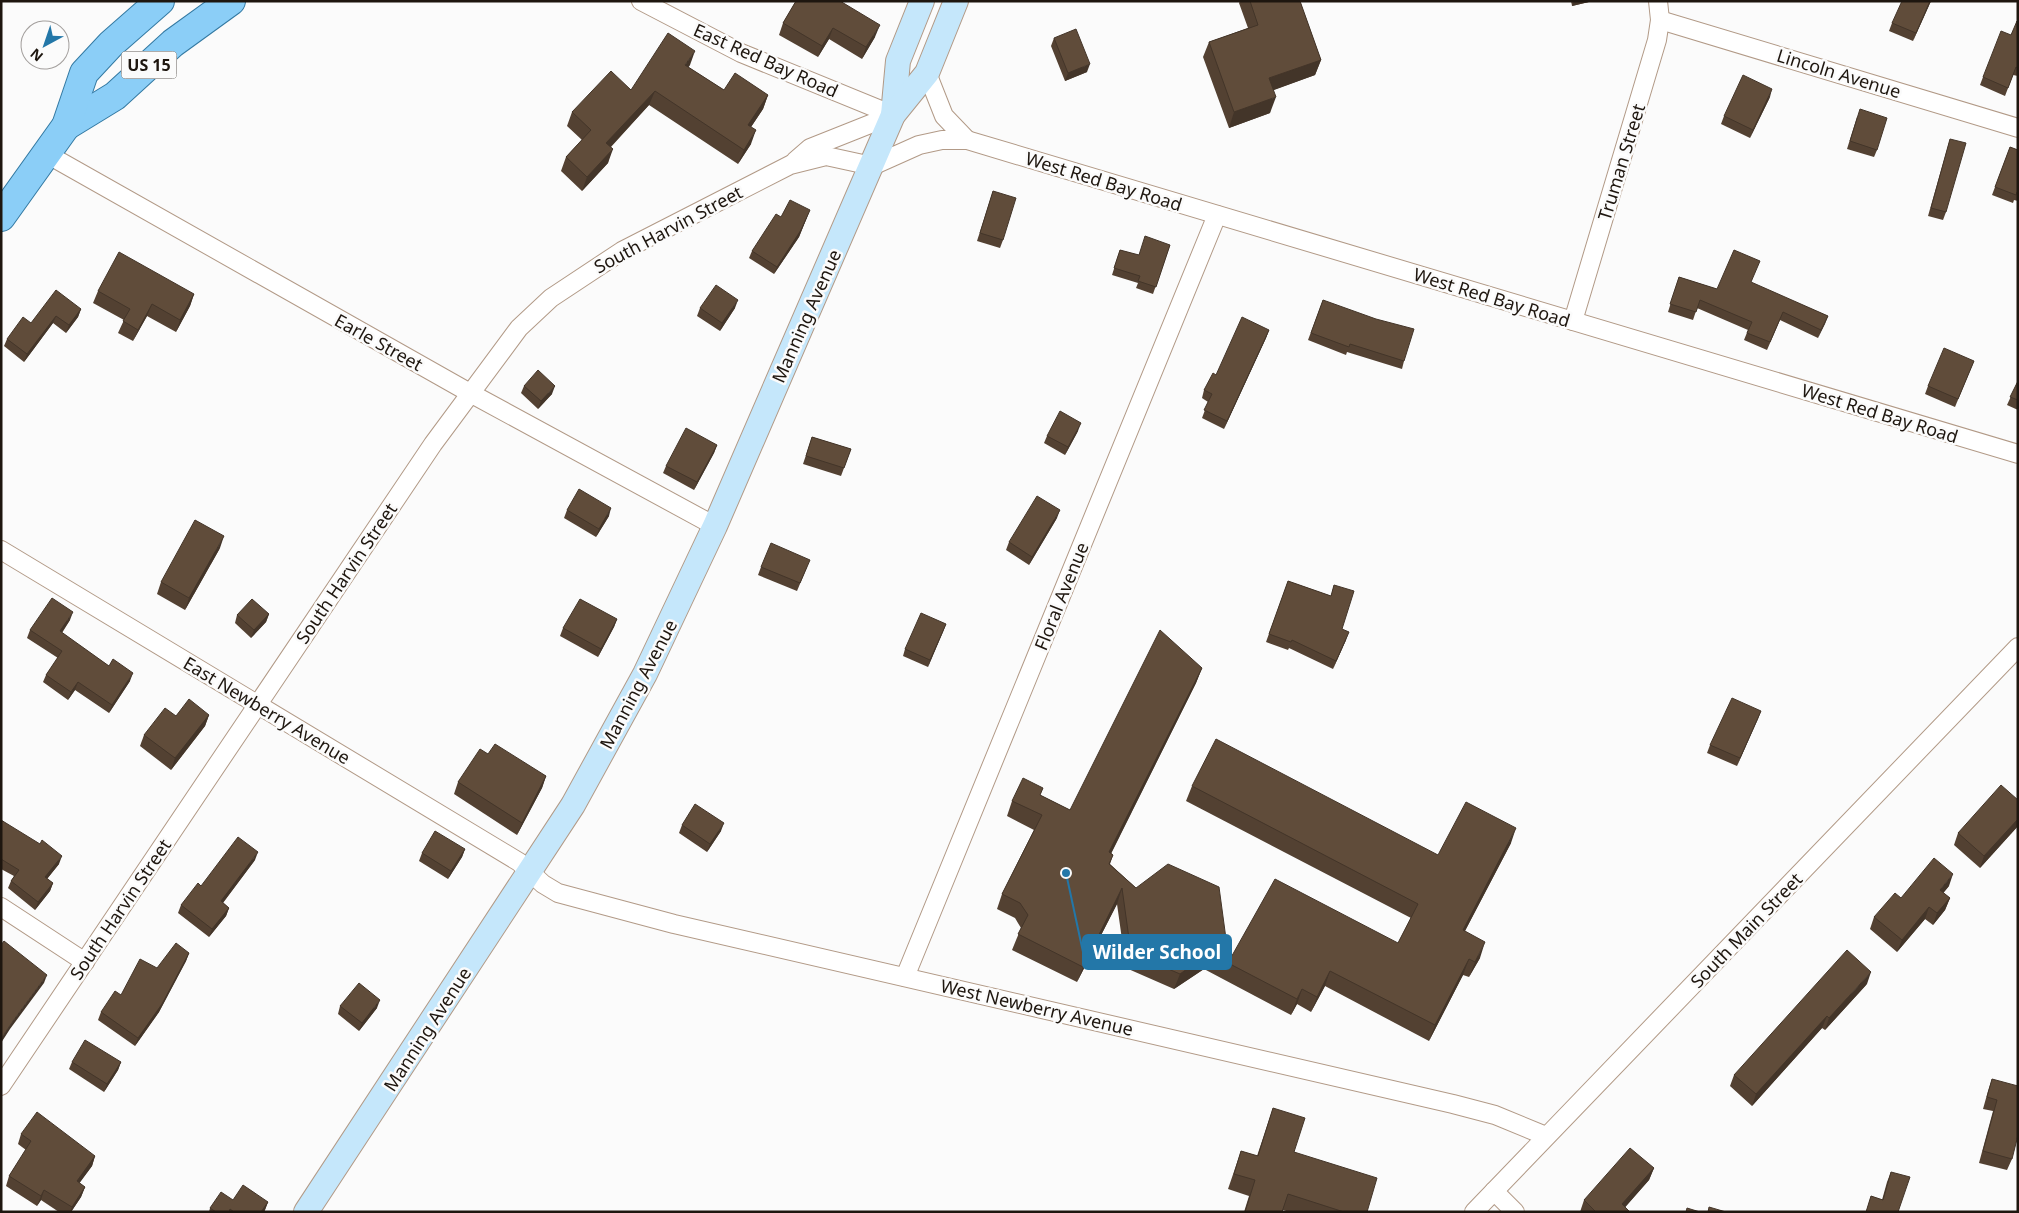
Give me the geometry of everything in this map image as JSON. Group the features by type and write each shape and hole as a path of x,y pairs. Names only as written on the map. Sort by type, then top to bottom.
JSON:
{"main road":[{"name":"US 15","path":"1,217 66,126 84,73 111,44 160,1"},
{"name":"US 15","path":"66,126 115,96 173,43 231,1"},
{"name":"Manning Avenue","path":"893,115 898,61 922,1"},
{"name":"Manning Avenue","path":"306,1212 573,805 645,674 716,526 893,115 927,73 956,1"}],"street":[{"name":"East Red Bay Road","path":"641,1 741,53 893,115"},
{"name":"Truman Street","path":"1573,321 1657,40 1660,20 1658,1"},
{"name":"Lincoln Avenue","path":"1660,20 2018,128"},
{"name":"West Red Bay Road","path":"927,73 944,116 967,140"},
{"name":"South Harvin Street","path":"790,165 810,148 893,115"},
{"name":"West Red Bay Road","path":"872,166 919,144 942,140 967,140 2018,454"},
{"name":"Earle Street","path":"45,153 470,393 716,526"},
{"name":"South Harvin Street","path":"1,1086 470,393 519,328 551,298 578,278 622,251 790,165 826,156 838,157 872,166"},
{"name":"Floral Avenue","path":"905,977 1217,215"},
{"name":"East Newberry Avenue","path":"1,550 519,862 530,873"},
{"name":"South Main Street","path":"1474,1212 2018,646"},
{"name":"West Newberry Avenue","path":"530,873 543,884 569,897 674,924 1454,1104 1495,1115 1546,1136"},
{"path":"1,907 85,962"},
{"path":"1494,1191 1515,1212"}],"building":[{"path":"796,1 840,1 880,25 866,47 833,28 822,46 783,23"},
{"path":"1250,1 1300,1 1321,60 1269,78 1276,97 1234,112 1209,42 1258,25"},
{"path":"1902,1 1930,1 1916,33 1892,23"},
{"path":"2017,21 2018,68 2016,67 2008,88 1983,77 2001,31 2011,35"},
{"path":"1076,29 1090,64 1068,73 1054,38"},
{"path":"668,33 695,51 685,65 724,90 735,73 768,95 748,125 756,130 744,150 655,91 606,143 613,149 587,177 566,157 591,130 572,112 611,71 631,90"},
{"path":"1743,75 1772,89 1753,130 1724,116"},
{"path":"1860,109 1887,118 1877,150 1850,141"},
{"path":"1950,139 1966,143 1946,212 1931,208"},
{"path":"2010,147 2018,150 2018,192 2016,195 1995,187"},
{"path":"993,191 1016,198 1003,240 980,233"},
{"path":"790,200 810,210 801,230 777,267 752,251 776,214 781,217"},
{"path":"1145,236 1170,245 1156,287 1138,281 1140,276 1114,268 1120,250 1139,255"},
{"path":"1734,250 1760,261 1751,282 1828,316 1821,330 1783,312 1770,342 1747,333 1752,322 1700,300 1696,312 1670,304 1679,277 1717,289"},
{"path":"119,252 194,294 180,320 152,304 138,330 123,321 130,309 98,291"},
{"path":"716,285 738,300 722,323 700,308"},
{"path":"56,290 81,309 69,325 56,316 27,354 7,339 23,317 31,323"},
{"path":"1323,300 1376,319 1414,329 1404,361 1350,344 1349,347 1311,333"},
{"path":"1242,317 1269,330 1227,421 1204,410 1212,394 1204,390 1213,373 1216,375"},
{"path":"1944,348 1974,361 1958,399 1928,386"},
{"path":"538,370 555,386 541,401 524,386"},
{"path":"2018,381 2018,400 2010,397"},
{"path":"1060,411 1081,423 1068,447 1047,436"},
{"path":"686,428 717,445 697,482 666,466"},
{"path":"812,437 851,449 844,468 806,456"},
{"path":"579,489 611,508 599,529 567,510"},
{"path":"1037,496 1060,510 1032,557 1009,542"},
{"path":"195,520 224,536 189,598 161,582"},
{"path":"771,543 810,560 800,583 761,567"},
{"path":"1288,581 1331,596 1334,585 1354,591 1342,629 1349,632 1336,661 1292,640 1291,642 1269,634"},
{"path":"52,598 73,612 60,631 109,666 113,659 133,673 112,705 78,682 71,692 46,675 62,651 30,630"},
{"path":"252,599 269,614 254,630 237,615"},
{"path":"580,599 617,619 601,649 563,628"},
{"path":"921,613 946,624 930,660 905,649"},
{"path":"1160,630 1202,668 1109,852 1113,855 1109,864 1136,888 1168,864 1219,887 1229,961 1275,879 1398,943 1418,904 1192,786 1216,739 1438,855 1466,802 1516,828 1463,930 1485,942 1475,962 1469,959 1435,1025 1330,971 1317,997 1302,989 1297,999 1209,953 1180,974 1131,953 1122,888 1083,967 1018,934 1028,915 1020,903 1002,894 1042,815 1012,801 1023,778 1043,788 1040,795 1070,810"},
{"path":"1732,698 1761,711 1740,758 1710,745"},
{"path":"189,699 209,715 175,758 144,735 165,708 176,716"},
{"path":"495,744 546,776 522,823 458,782 480,749 488,754"},
{"path":"2001,785 2018,800 2018,819 1984,856 1958,833"},
{"path":"695,804 724,823 710,844 682,825"},
{"path":"1,820 40,844 42,840 62,856 45,877 53,883 38,902 11,881 19,870 1,859"},
{"path":"435,831 465,849 451,871 422,853"},
{"path":"238,837 258,852 221,901 229,908 212,929 181,905 198,883 201,886"},
{"path":"1934,858 1953,874 1940,890 1950,898 1937,913 1929,907 1902,940 1874,917 1895,893 1901,898"},
{"path":"4,941 47,975 1,1039 1,945"},
{"path":"176,943 189,953 162,1004 138,1038 101,1012 115,991 121,995 140,959 157,968"},
{"path":"1847,950 1871,972 1829,1018 1827,1016 1756,1094 1734,1075"},
{"path":"359,983 380,1000 362,1023 340,1006"},
{"path":"85,1040 121,1062 107,1084 72,1062"},
{"path":"1992,1079 2018,1086 2018,1135 2012,1159 1983,1151 1997,1100 1987,1097"},
{"path":"1273,1108 1305,1118 1294,1152 1377,1178 1367,1212 1344,1212 1288,1194 1282,1212 1245,1212 1255,1180 1234,1174 1241,1151 1258,1156"},
{"path":"37,1112 95,1156 77,1181 85,1187 72,1207 44,1190 41,1196 9,1176 31,1141 21,1134"},
{"path":"1630,1148 1654,1168 1622,1204 1630,1212 1596,1212 1584,1200"},
{"path":"1891,1172 1910,1177 1898,1212 1866,1212 1871,1196 1883,1200"},
{"path":"243,1185 268,1202 261,1212 234,1212 230,1209 229,1212 216,1212 210,1208 221,1192 233,1200"},
{"path":"1709,1207 1726,1212 1708,1212"},
{"path":"1687,1208 1700,1212 1686,1212"}],"place":[{"name":"Wilder School","path":"1066,873"}]}
